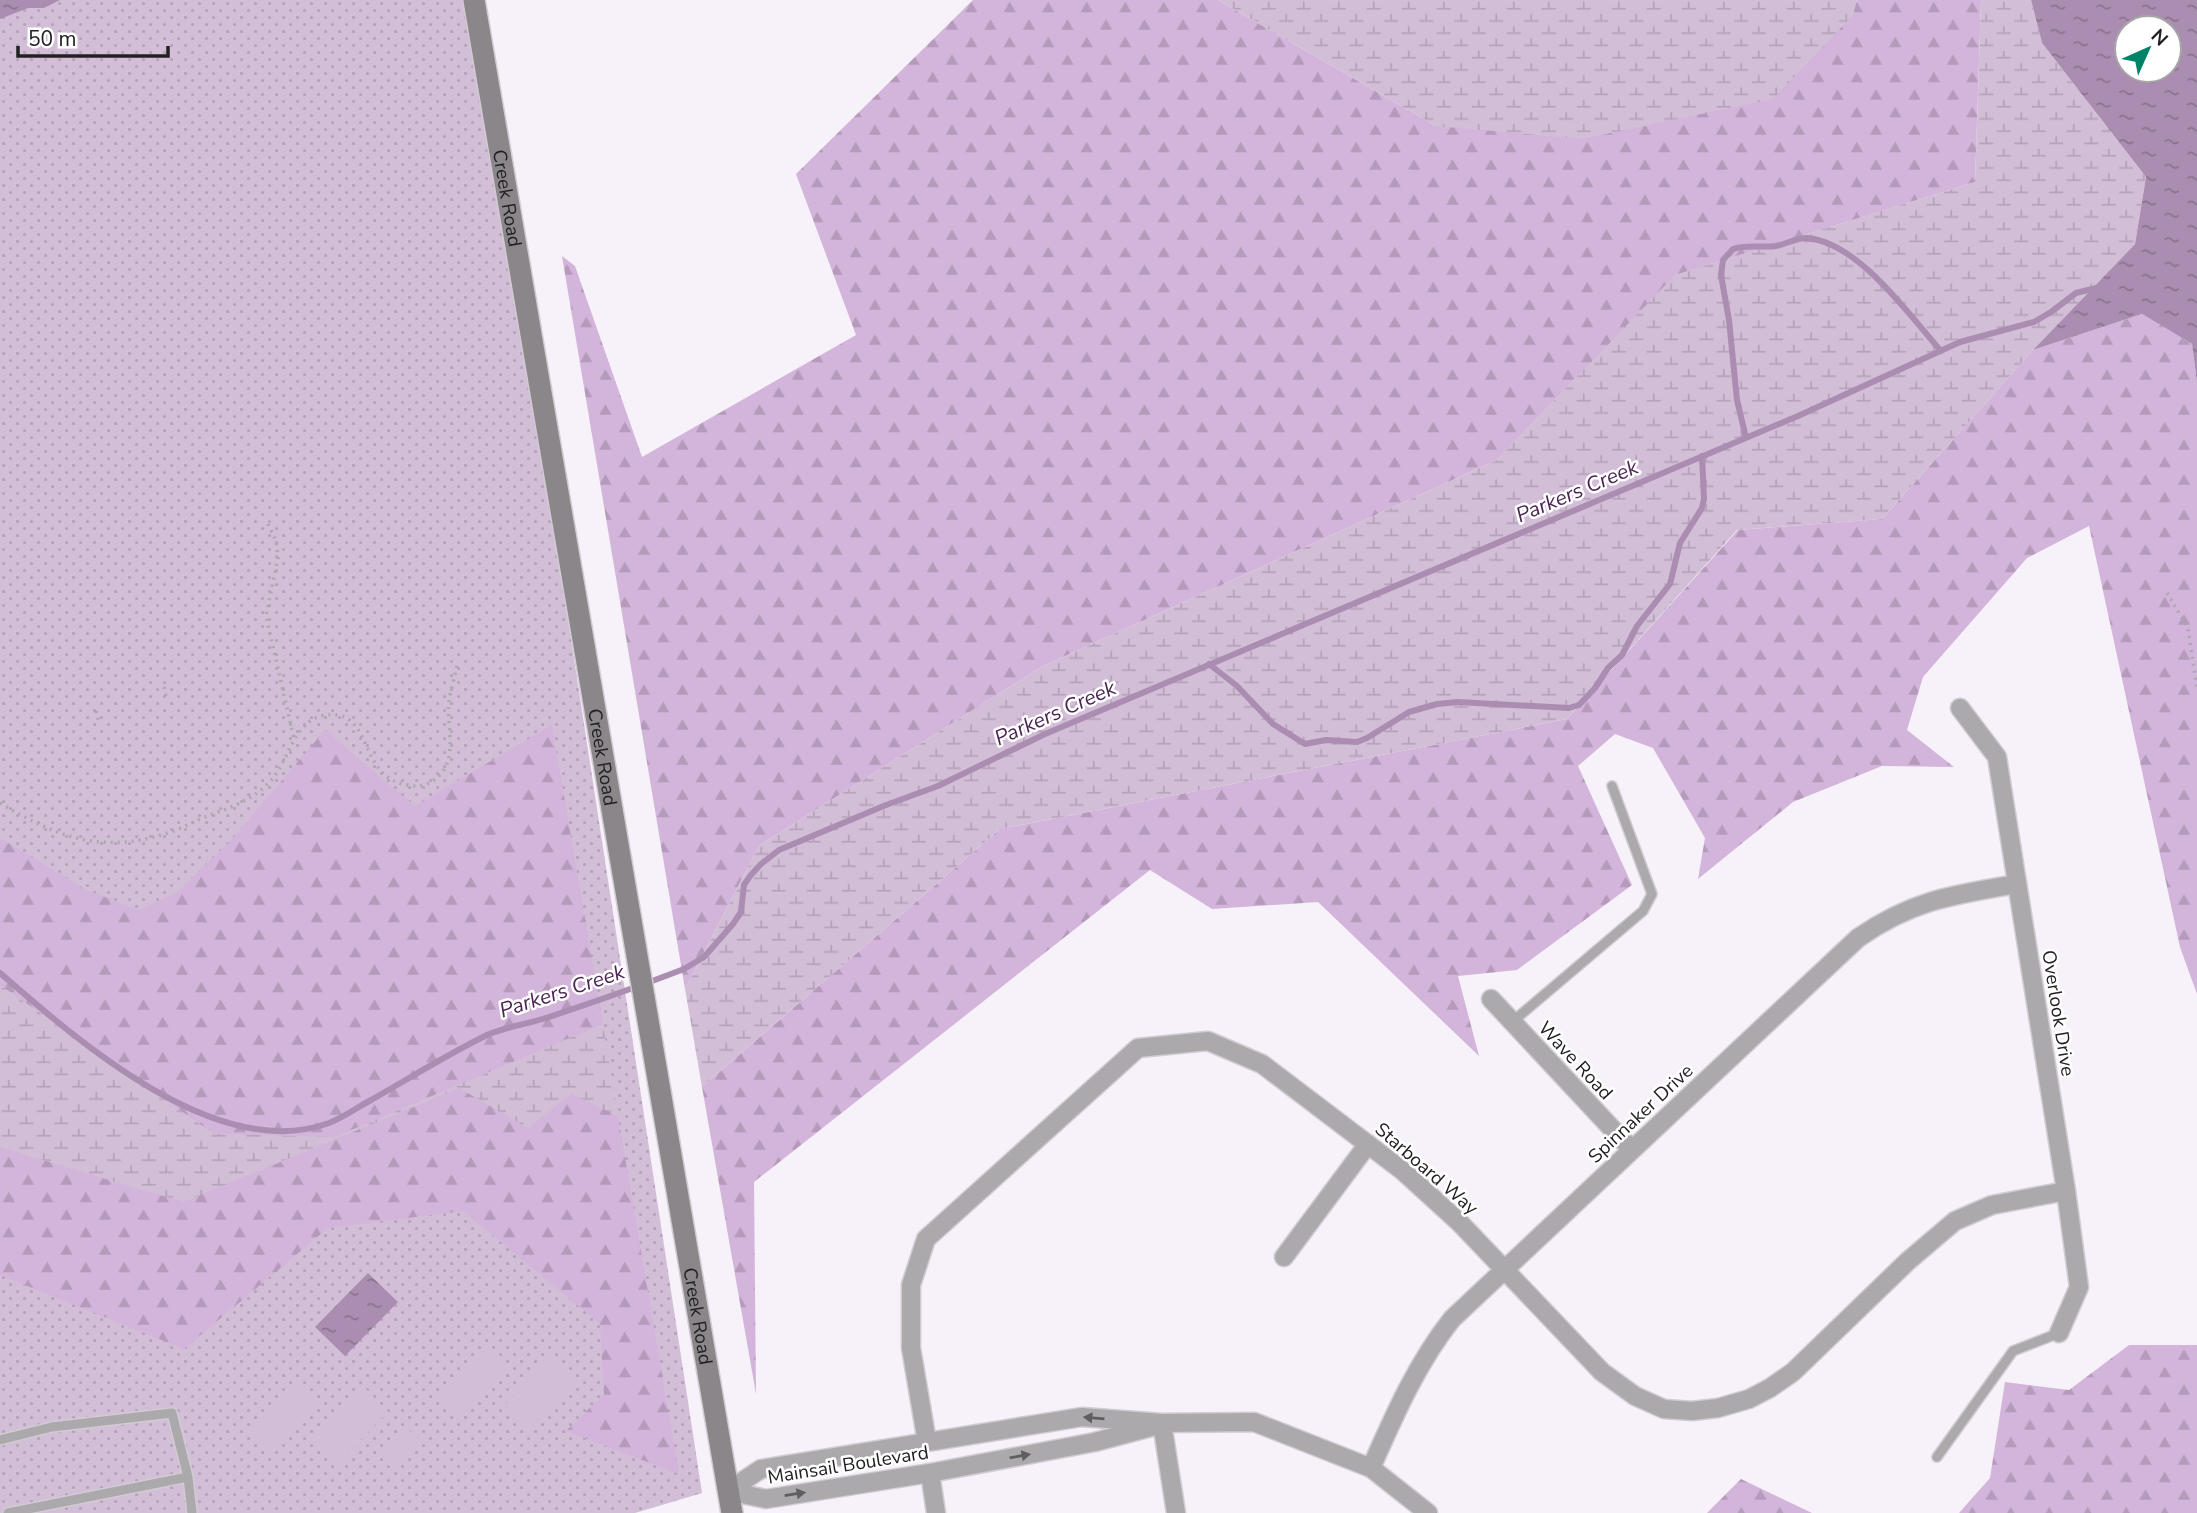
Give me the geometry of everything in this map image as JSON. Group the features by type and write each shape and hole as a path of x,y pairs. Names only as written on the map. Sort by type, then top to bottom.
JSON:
{"main road":[{"name":"Creek Road","path":"474,0 732,1513"}],"street":[{"name":"Overlook Drive","path":"1960,708 1997,757 2066,1191 2080,1287 2059,1333"},
{"name":"Spinnaker Drive","path":"1371,1468 1396,1411 1435,1340 1452,1319 1858,938 1886,919 1934,899 2017,884"},
{"name":"Wave Road","path":"1491,999 1632,1150"},
{"name":"Starboard Way","path":"927,1442 911,1348 911,1286 926,1239 1138,1048 1208,1041 1262,1064 1403,1171 1460,1223 1602,1372 1635,1395 1664,1409 1692,1411 1718,1408 1749,1399 1793,1373 1908,1261 1955,1221 1993,1205 2066,1191"},
{"path":"1284,1256 1368,1144"},
{"name":"Mainsail Boulevard","path":"728,1491 761,1469 1082,1417 1162,1423 1254,1422 1371,1468 1428,1513"},
{"name":"Mainsail Boulevard","path":"728,1491 766,1499 930,1473 1095,1442 1162,1423"},
{"path":"1162,1423 1176,1513"},
{"path":"930,1473 936,1513"}],"lane":[{"path":"1512,1022 1643,911 1652,894 1612,786"},
{"path":"1937,1457 2013,1351 2059,1333"},
{"path":"0,1440 52,1427 172,1413 188,1477 192,1513"},
{"path":"8,1513 188,1477"}],"path":[{"path":"268,524 276,541 278,558 266,616 294,741"},
{"path":"2166,593 2188,628 2197,688"},
{"path":"0,803 37,825 81,841 102,843 155,836 177,830 256,795 279,769 294,741 313,719 334,716 347,720 361,733 375,766 384,776 404,785 425,785 440,775 450,754 449,699 457,665"},
{"path":"164,687 167,700"},
{"path":"96,711 99,722"}],"green space":[{"path":"0,0 473,0 702,1493 635,1513 0,1513"},
{"path":"973,0 1218,0 1436,126 1852,16 1857,0 1981,0 1975,182 1676,275 1497,460 1041,667 759,846 685,989 562,256 575,266 642,457 856,335 796,174"},
{"path":"1218,0 1857,0 1852,16 1773,99 1582,139 1436,126"},
{"path":"1981,0 2031,0 2042,43 2146,177 2135,244 2033,350 1882,519 1737,530 1567,719 1000,829 702,1087 685,989 759,846 1041,667 1497,460 1675,275 1975,182"},
{"path":"2142,314 2192,344 2197,383 2197,994 2180,947 2089,526 2027,558 1923,677 1907,730 1954,767 1882,766 1793,802 1698,879 1705,838 1653,748 1615,734 1578,766 1632,885 1517,970 1458,976 1479,1056 1318,902 1212,909 1150,870 754,1182 756,1394 702,1087 1000,829 1567,719 1738,530 1882,519 2033,350"},
{"path":"552,725 603,1024 335,1137 214,1134 0,985 0,838 87,890 139,910 176,893 232,839 325,730 415,806"},
{"path":"0,985 214,1134 335,1137 603,1024 618,1116 571,1094 528,1128 459,1088 183,1202 0,1147"},
{"path":"459,1088 528,1127 571,1094 618,1116 679,1474 566,1431 604,1394 600,1324 463,1211 328,1228 184,1349 0,1275 0,1147 183,1202"},
{"path":"488,1344 511,1367 461,1418 437,1394"},
{"path":"2129,1345 2197,1345 2197,1513 1959,1513 1990,1478 2005,1382 2069,1390"},
{"path":"552,1356 576,1380 526,1431 502,1408"},
{"path":"297,1379 321,1403 271,1454 247,1431"},
{"path":"365,1388 388,1412 338,1463 314,1439"},
{"path":"409,1430 422,1442 393,1470 381,1457"},
{"path":"1741,1479 1812,1513 1707,1513"}],"water":[{"path":"0,0 60,0 44,8 28,8 0,19"},
{"path":"2031,0 2197,0 2197,383 2192,344 2142,314 2033,350 2135,244 2146,177 2042,43"},
{"path":"368,1273 398,1302 345,1356 315,1327"}],"waterway":[{"path":"1746,438 1737,400 1729,320 1721,275 1723,260 1733,249 1776,246 1807,238 1845,252 1881,282 1941,351"},
{"name":"Parkers Creek","path":"0,973 109,1061 152,1089 197,1111 242,1126 286,1131 329,1123 487,1035 634,988 684,969 704,957 741,912 744,885 750,876 779,850 938,786 1045,734 1798,416 1960,342 2034,322 2076,293 2100,287"},
{"path":"1209,664 1237,686 1273,724 1305,744 1326,740 1357,742 1409,712 1437,704 1458,702 1569,708 1579,705 1595,688 1608,668 1622,655 1637,626 1670,584 1680,543 1702,508 1702,456"}]}
